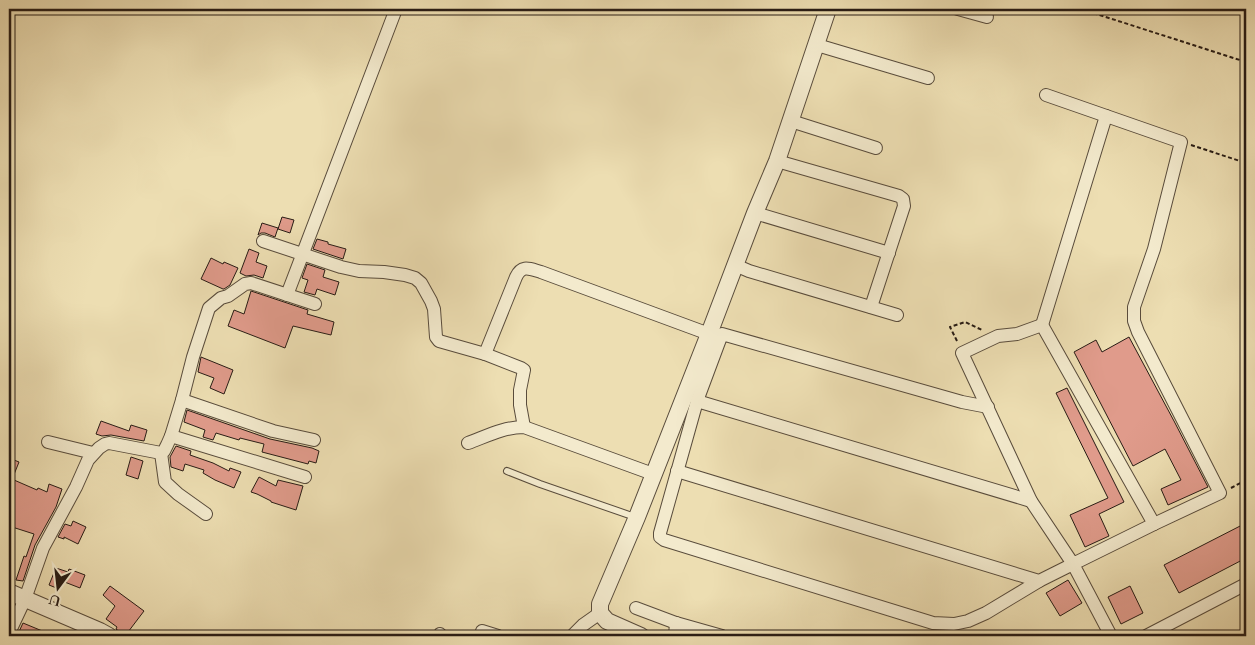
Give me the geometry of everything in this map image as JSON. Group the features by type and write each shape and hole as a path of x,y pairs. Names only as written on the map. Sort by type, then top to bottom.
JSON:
{"street":[{"path":"287,295 396,9"},
{"path":"641,636 607,621 600,613 600,604 637,517 777,161 828,9"},
{"path":"958,9 987,17"},
{"path":"816,45 928,78"},
{"path":"988,407 962,402 722,334 697,401 660,537 664,540 933,623 954,624 968,621 986,613 1039,581 1220,493 1134,321 1134,307 1154,249 1181,142 1046,95"},
{"path":"1106,116 1042,326 1154,524"},
{"path":"791,121 876,148"},
{"path":"777,161 899,196 903,199 904,206 870,307"},
{"path":"755,213 889,253"},
{"path":"263,241 341,267 415,278 431,300 434,309 436,337 439,341 485,354 524,370 520,390 520,405 524,428"},
{"path":"735,266 897,315"},
{"path":"485,354 516,277 523,268 542,272 709,334"},
{"path":"161,453 164,451 171,436 193,357 210,308 221,298 228,296 245,284 251,283 314,304"},
{"path":"1042,326 1017,334 998,336 962,353 1031,501 1073,564 1111,636"},
{"path":"182,400 273,431 314,440"},
{"path":"697,401 1031,501"},
{"path":"468,443 508,428 524,428 653,474"},
{"path":"171,436 305,477"},
{"path":"48,442 93,453"},
{"path":"9,633 25,599 44,548 93,453 109,443 161,453"},
{"path":"161,453 165,482 206,514"},
{"path":"677,471 1039,581"},
{"path":"1146,636 1246,584"},
{"path":"9,592 109,636"},
{"path":"636,608 676,623 722,636"},
{"path":"572,636 583,624 600,613"},
{"path":"675,636 676,623"},
{"path":"482,631 498,636"}],"lane":[{"path":"507,471 637,517"}],"path":[{"path":"1081,9 1246,62"},
{"path":"1181,142 1246,163"},
{"path":"962,353 950,327 965,322 998,336"},
{"path":"1220,493 1246,480"}],"building":[{"path":"282,217 294,220 290,233 278,229"},
{"path":"262,223 278,228 275,237 265,233 258,235"},
{"path":"317,239 346,249 343,259 313,249"},
{"path":"249,249 259,253 256,262 267,266 263,278 254,275 246,276 240,273"},
{"path":"211,258 238,268 230,285 224,289 201,279"},
{"path":"307,264 325,270 323,277 339,282 335,295 317,289 315,295 304,292 308,280 302,278"},
{"path":"251,291 308,310 307,314 334,322 331,335 293,326 285,348 228,326 234,310 244,314"},
{"path":"1129,337 1208,487 1168,505 1161,489 1181,480 1165,449 1133,466 1074,352 1096,340 1102,352"},
{"path":"201,357 233,370 224,394 210,388 214,378 198,372"},
{"path":"1067,388 1124,502 1099,514 1109,536 1085,547 1070,515 1108,498 1056,393"},
{"path":"187,410 270,439 312,448 319,451 316,463 309,461 308,464 262,452 264,444 240,438 239,440 216,433 213,440 203,437 205,430 184,422"},
{"path":"101,421 129,431 131,425 147,430 144,441 96,434"},
{"path":"176,446 191,451 190,455 229,471 230,468 241,472 234,488 203,473 204,470 185,464 183,471 171,467 170,457"},
{"path":"131,457 143,461 138,479 126,475"},
{"path":"9,458 19,462 9,487"},
{"path":"259,477 276,486 278,480 303,486 296,510 271,502 251,492"},
{"path":"14,480 37,490 38,488 47,492 49,484 62,489 56,507 35,545 23,581 16,580 34,534 9,526 9,493"},
{"path":"73,521 86,527 78,544 64,537 64,539 58,537 65,524 71,526"},
{"path":"1246,523 1246,558 1179,593 1164,565"},
{"path":"56,568 68,572 69,569 85,575 80,588 62,581 59,589 49,585"},
{"path":"1068,580 1082,603 1060,616 1046,593"},
{"path":"110,586 144,611 125,636 106,619 115,606 103,595"},
{"path":"1130,586 1143,613 1121,624 1108,597"},
{"path":"23,623 52,635 52,636 17,636"}]}
